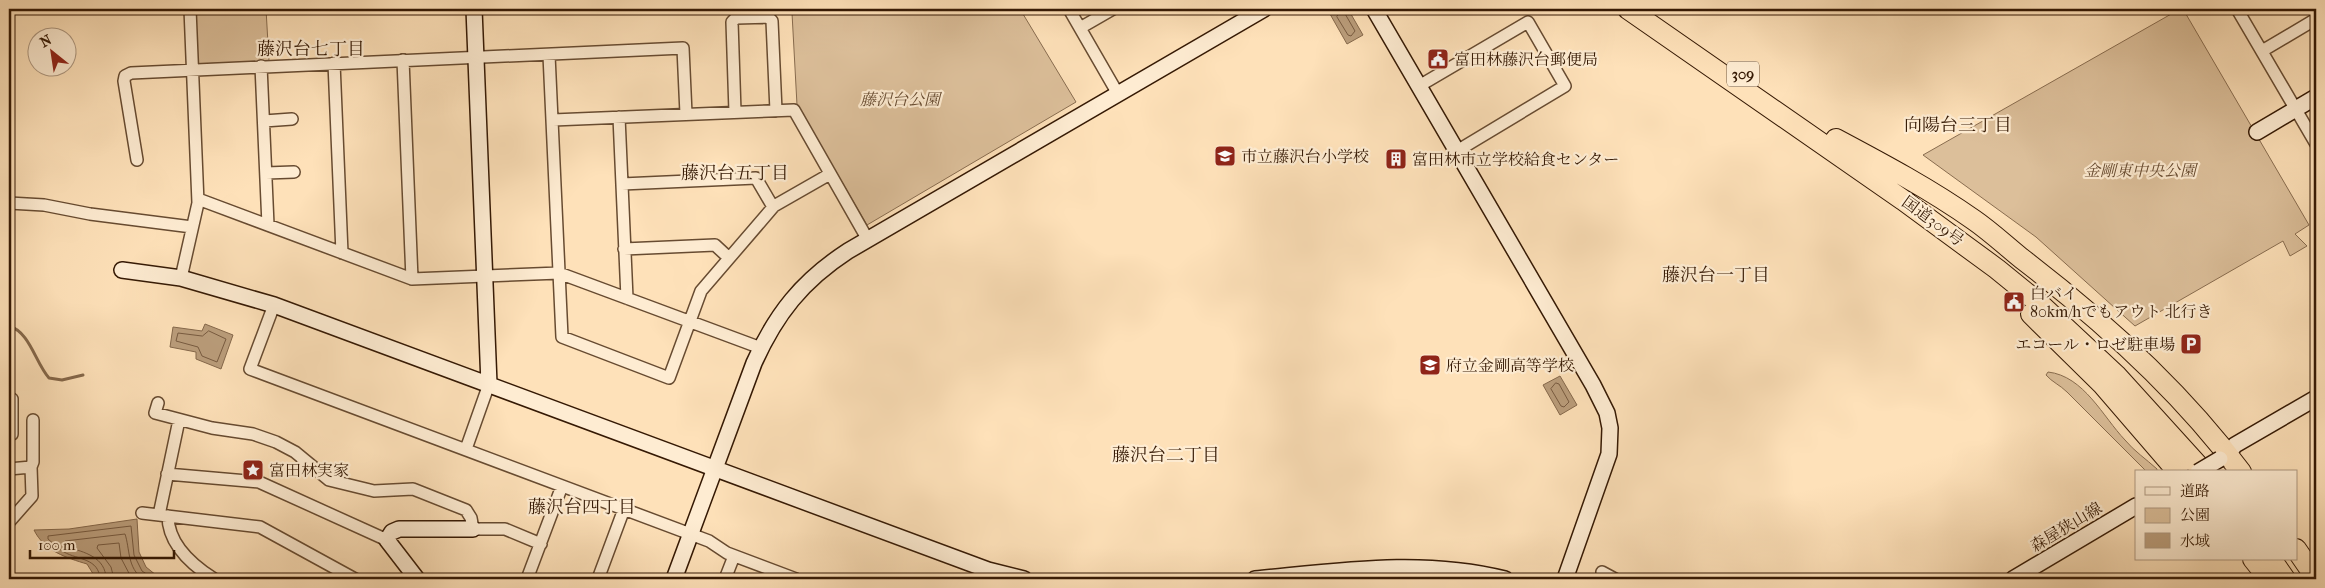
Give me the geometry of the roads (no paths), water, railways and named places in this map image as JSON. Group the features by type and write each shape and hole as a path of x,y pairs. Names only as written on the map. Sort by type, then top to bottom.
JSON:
{"highway":[{"name":"国道309号","path":"1628,9 1973,249 2028,294 2116,375 2202,470"},
{"name":"309","path":"1649,9 1836,139 1910,180 1974,220 2048,278 2184,402 2222,462"},
{"name":"309","path":"1794,124 1833,159 1900,206 1967,259 2041,323 2103,385 2176,470"},
{"path":"2222,462 2237,470"},
{"path":"2298,552 2316,578"},
{"path":"2254,560 2269,579"},
{"path":"2272,560 2285,579"},
{"path":"2285,560 2299,579"}],"street":[{"path":"181,278 198,199 190,9"},
{"path":"466,449 489,384 474,9"},
{"path":"1069,9 1118,94"},
{"path":"1080,28 1114,9"},
{"path":"1374,9 1607,412 1610,428 1609,454 1565,579"},
{"path":"2237,9 2316,144"},
{"path":"674,579 761,348 782,313 805,284 826,266 868,240 1259,10"},
{"path":"735,112 732,22 736,18 768,17 772,21 776,110"},
{"path":"2262,51 2316,19"},
{"path":"1419,86 1528,22 1533,30 1565,86 1457,151"},
{"path":"137,160 124,81 125,76 131,73 683,48 686,114"},
{"path":"550,55 562,337 669,378 701,291 774,207 830,174"},
{"path":"402,60 412,278"},
{"path":"334,63 342,253"},
{"path":"261,66 268,225"},
{"path":"2257,132 2316,97"},
{"path":"553,120 794,110 868,240"},
{"path":"618,117 627,298"},
{"path":"264,121 292,119"},
{"path":"266,173 294,172"},
{"path":"622,184 756,178 774,207"},
{"path":"198,199 412,278 559,273 761,348"},
{"path":"9,203 44,205 90,214 192,227"},
{"path":"624,249 715,246 729,258"},
{"path":"122,270 181,278 274,305 988,570 1024,579"},
{"path":"274,305 250,369 709,541 734,556 773,575 796,579"},
{"path":"2222,462 2235,445 2316,398"},
{"path":"9,400 12,399 12,434 9,435"},
{"path":"158,403 155,413 212,428 253,434 276,442 295,452 330,480 374,492 413,490 462,508 466,510 471,518 473,529"},
{"path":"2203,470 2242,453 2289,426 2316,406"},
{"path":"10,519 32,496 33,420"},
{"path":"178,420 167,474 164,515 186,557 214,579"},
{"path":"9,469 31,467"},
{"path":"167,474 259,482 387,540 417,579"},
{"path":"527,579 562,486"},
{"name":"森屋狭山線","path":"2013,579 2135,507"},
{"path":"598,579 624,509"},
{"path":"142,513 260,527 354,579"},
{"path":"387,540 392,532 399,529 505,529 541,544"},
{"path":"725,579 734,556"},
{"path":"1255,579 1369,568 1414,573 1446,568 1505,579"},
{"path":"1602,572 1615,579"}],"water":[{"path":"1338,9 1348,9 1363,35 1347,44 1330,14"},
{"path":"205,324 233,335 221,369 196,359 196,352 170,347 173,327 202,331"},
{"path":"1560,376 1577,405 1560,415 1543,385"},
{"path":"137,519 139,552 146,567 161,579 94,579 95,577 87,564 57,553 38,537 34,530 69,529"}],"waterway":[{"path":"9,326 22,334 49,378 62,380 83,375"}],"place":[{"name":"富田林藤沢台郵便局","path":"1438,59"},
{"name":"市立藤沢台小学校","path":"1225,156"},
{"name":"富田林市立学校給食センター","path":"1396,159"},
{"name":"白バイ 80km/hでもアウト 北行き","path":"2014,302"},
{"name":"エコール・ロゼ駐車場","path":"2191,344"},
{"name":"府立金剛高等学校","path":"1430,365"},
{"name":"富田林実家","path":"253,470"}],"district":[{"name":"藤沢台七丁目","path":"311,49"},
{"name":"向陽台三丁目","path":"1958,125"},
{"name":"藤沢台五丁目","path":"735,173"},
{"name":"藤沢台一丁目","path":"1716,275"},
{"name":"藤沢台二丁目","path":"1166,455"},
{"name":"藤沢台四丁目","path":"582,507"}],"park label":[{"name":"藤沢台公園","path":"900,99"},
{"name":"金剛東中央公園","path":"2140,170"}]}
